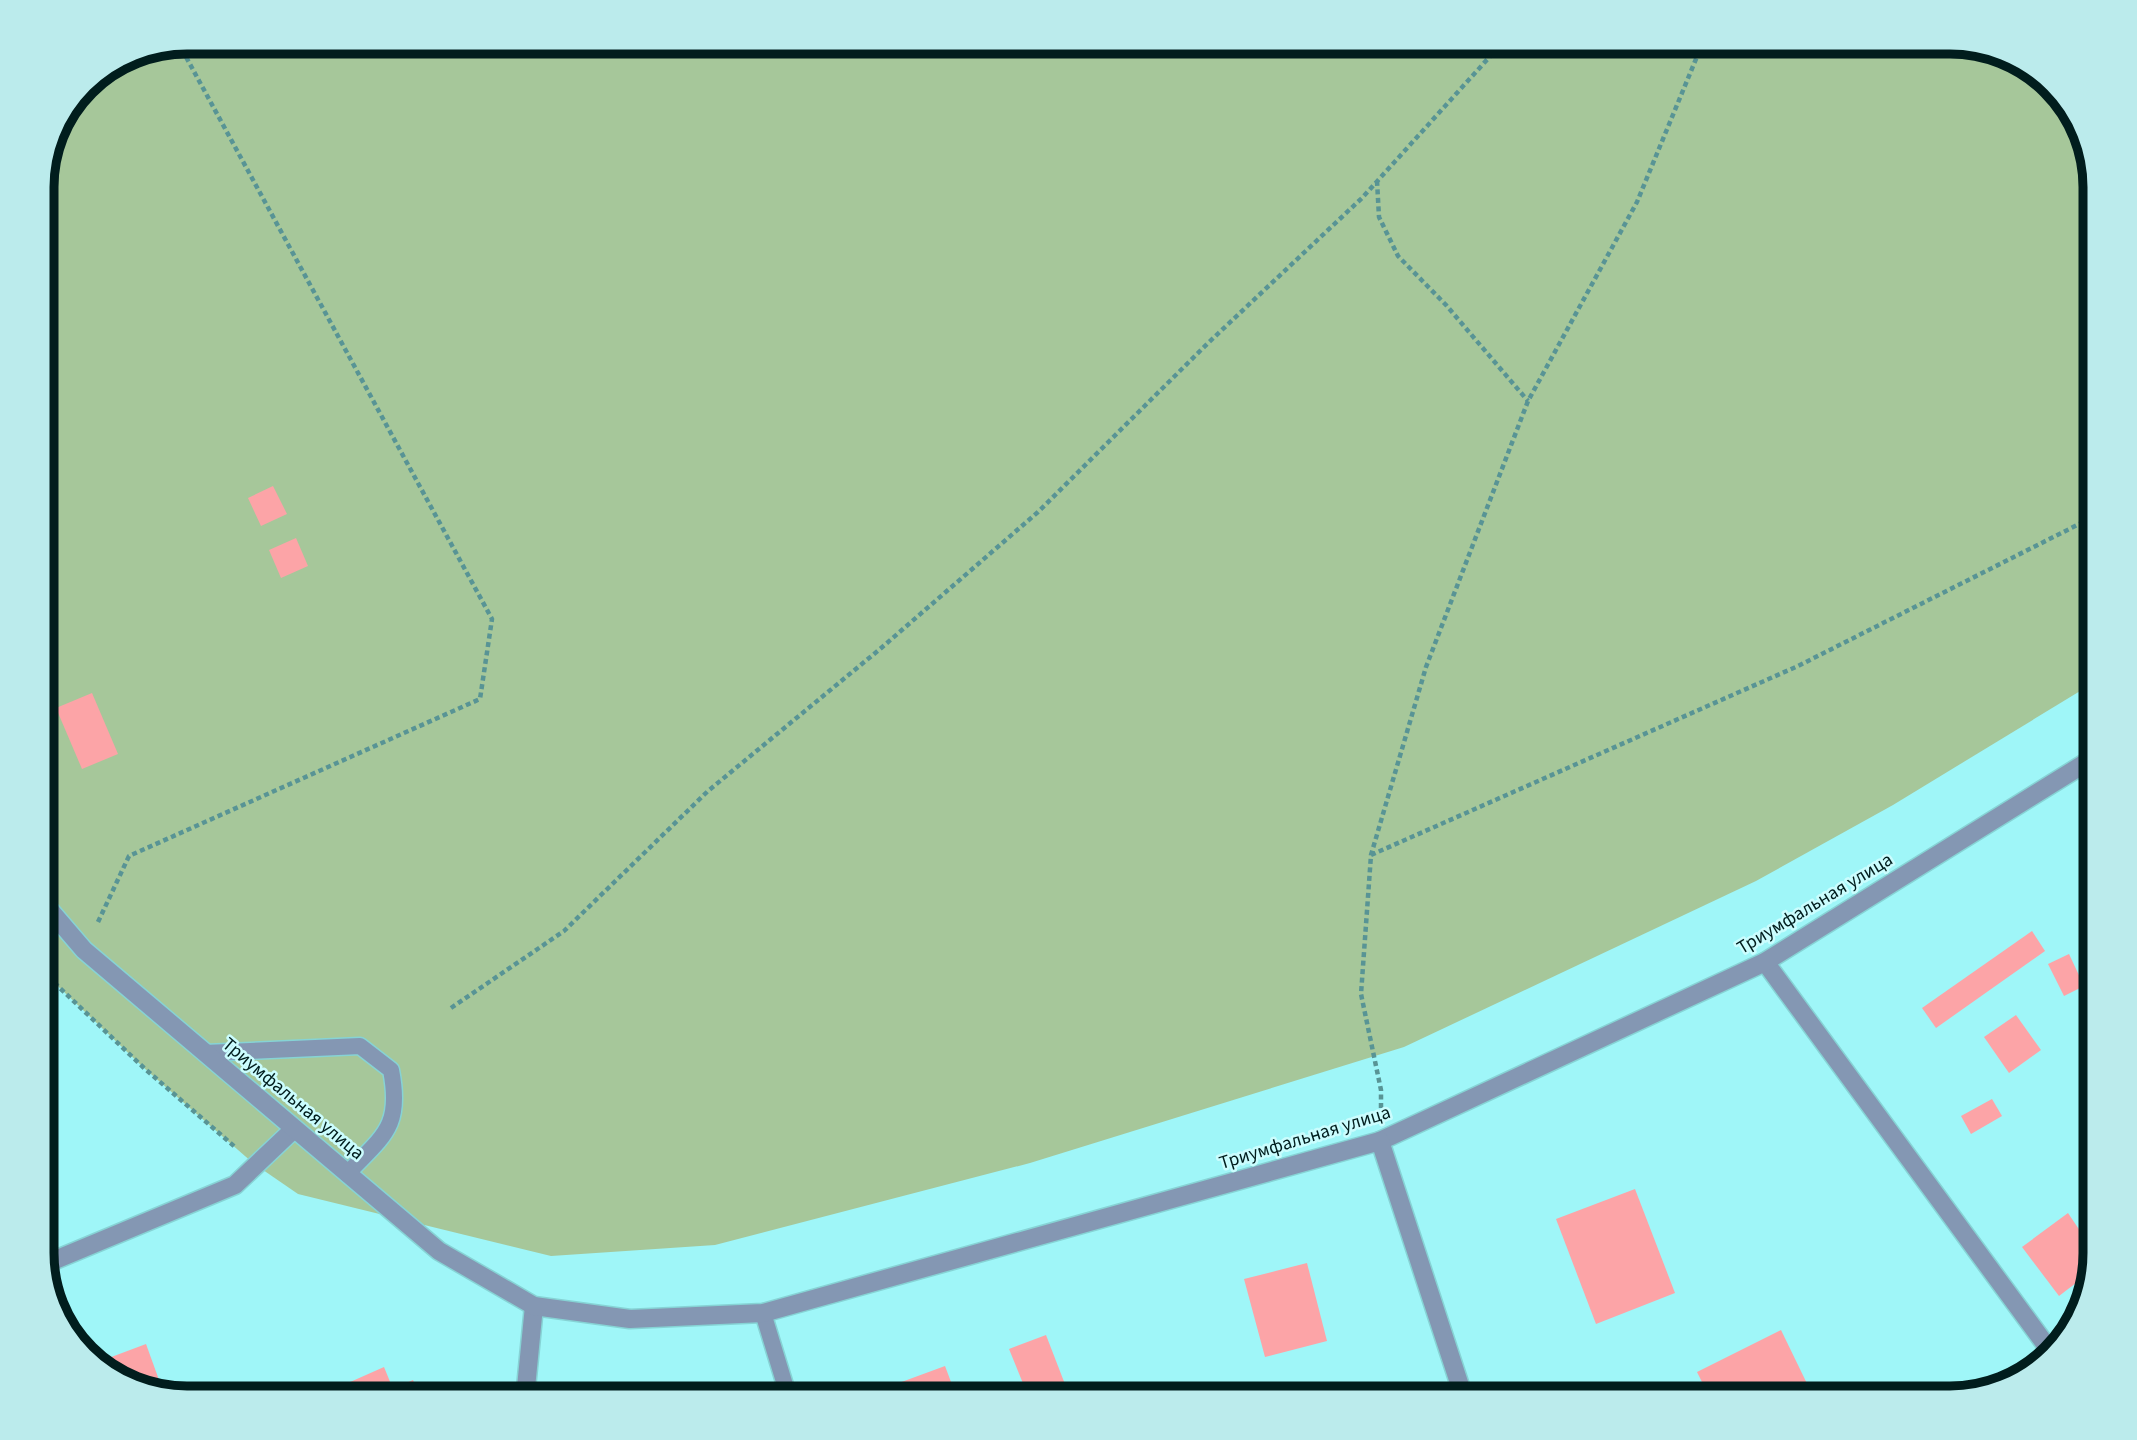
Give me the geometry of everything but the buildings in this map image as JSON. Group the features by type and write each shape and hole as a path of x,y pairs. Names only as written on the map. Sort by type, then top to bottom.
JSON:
{"street":[{"name":"Триумфальная улица","path":"55,916 84,950 439,1251 534,1306 630,1319 763,1313 1380,1141 1765,962 2083,764"},
{"path":"1765,962 2046,1345"},
{"path":"55,1260 235,1185 294,1129"},
{"path":"1380,1141 1460,1386"},
{"path":"526,1386 534,1306"}],"lane":[{"path":"205,1052 360,1046 391,1070 397,1100 389,1129 347,1174"},
{"path":"763,1313 785,1386"}],"path":[{"path":"84,950 129,856 480,699 492,619 185,54"},
{"path":"451,1008 564,931 708,790 880,649 1038,512 1377,181 1492,54"},
{"path":"1380,1141 1381,1090 1361,994 1371,855 1426,667 1528,401 1637,202 1698,54"},
{"path":"1377,181 1378,217 1398,256 1446,305 1528,401"},
{"path":"1371,855 1798,666 2083,522"},
{"path":"55,983 144,1068 243,1154"}],"green space":[{"path":"187,54 1950,54 1992,61 2024,77 2050,100 2069,129 2078,153 2083,187 2083,689 1893,805 1756,881 1404,1047 1030,1163 715,1245 551,1256 298,1194 253,1163 144,1068 55,983 55,179 64,136 77,113 100,87 129,68 153,59"}]}
